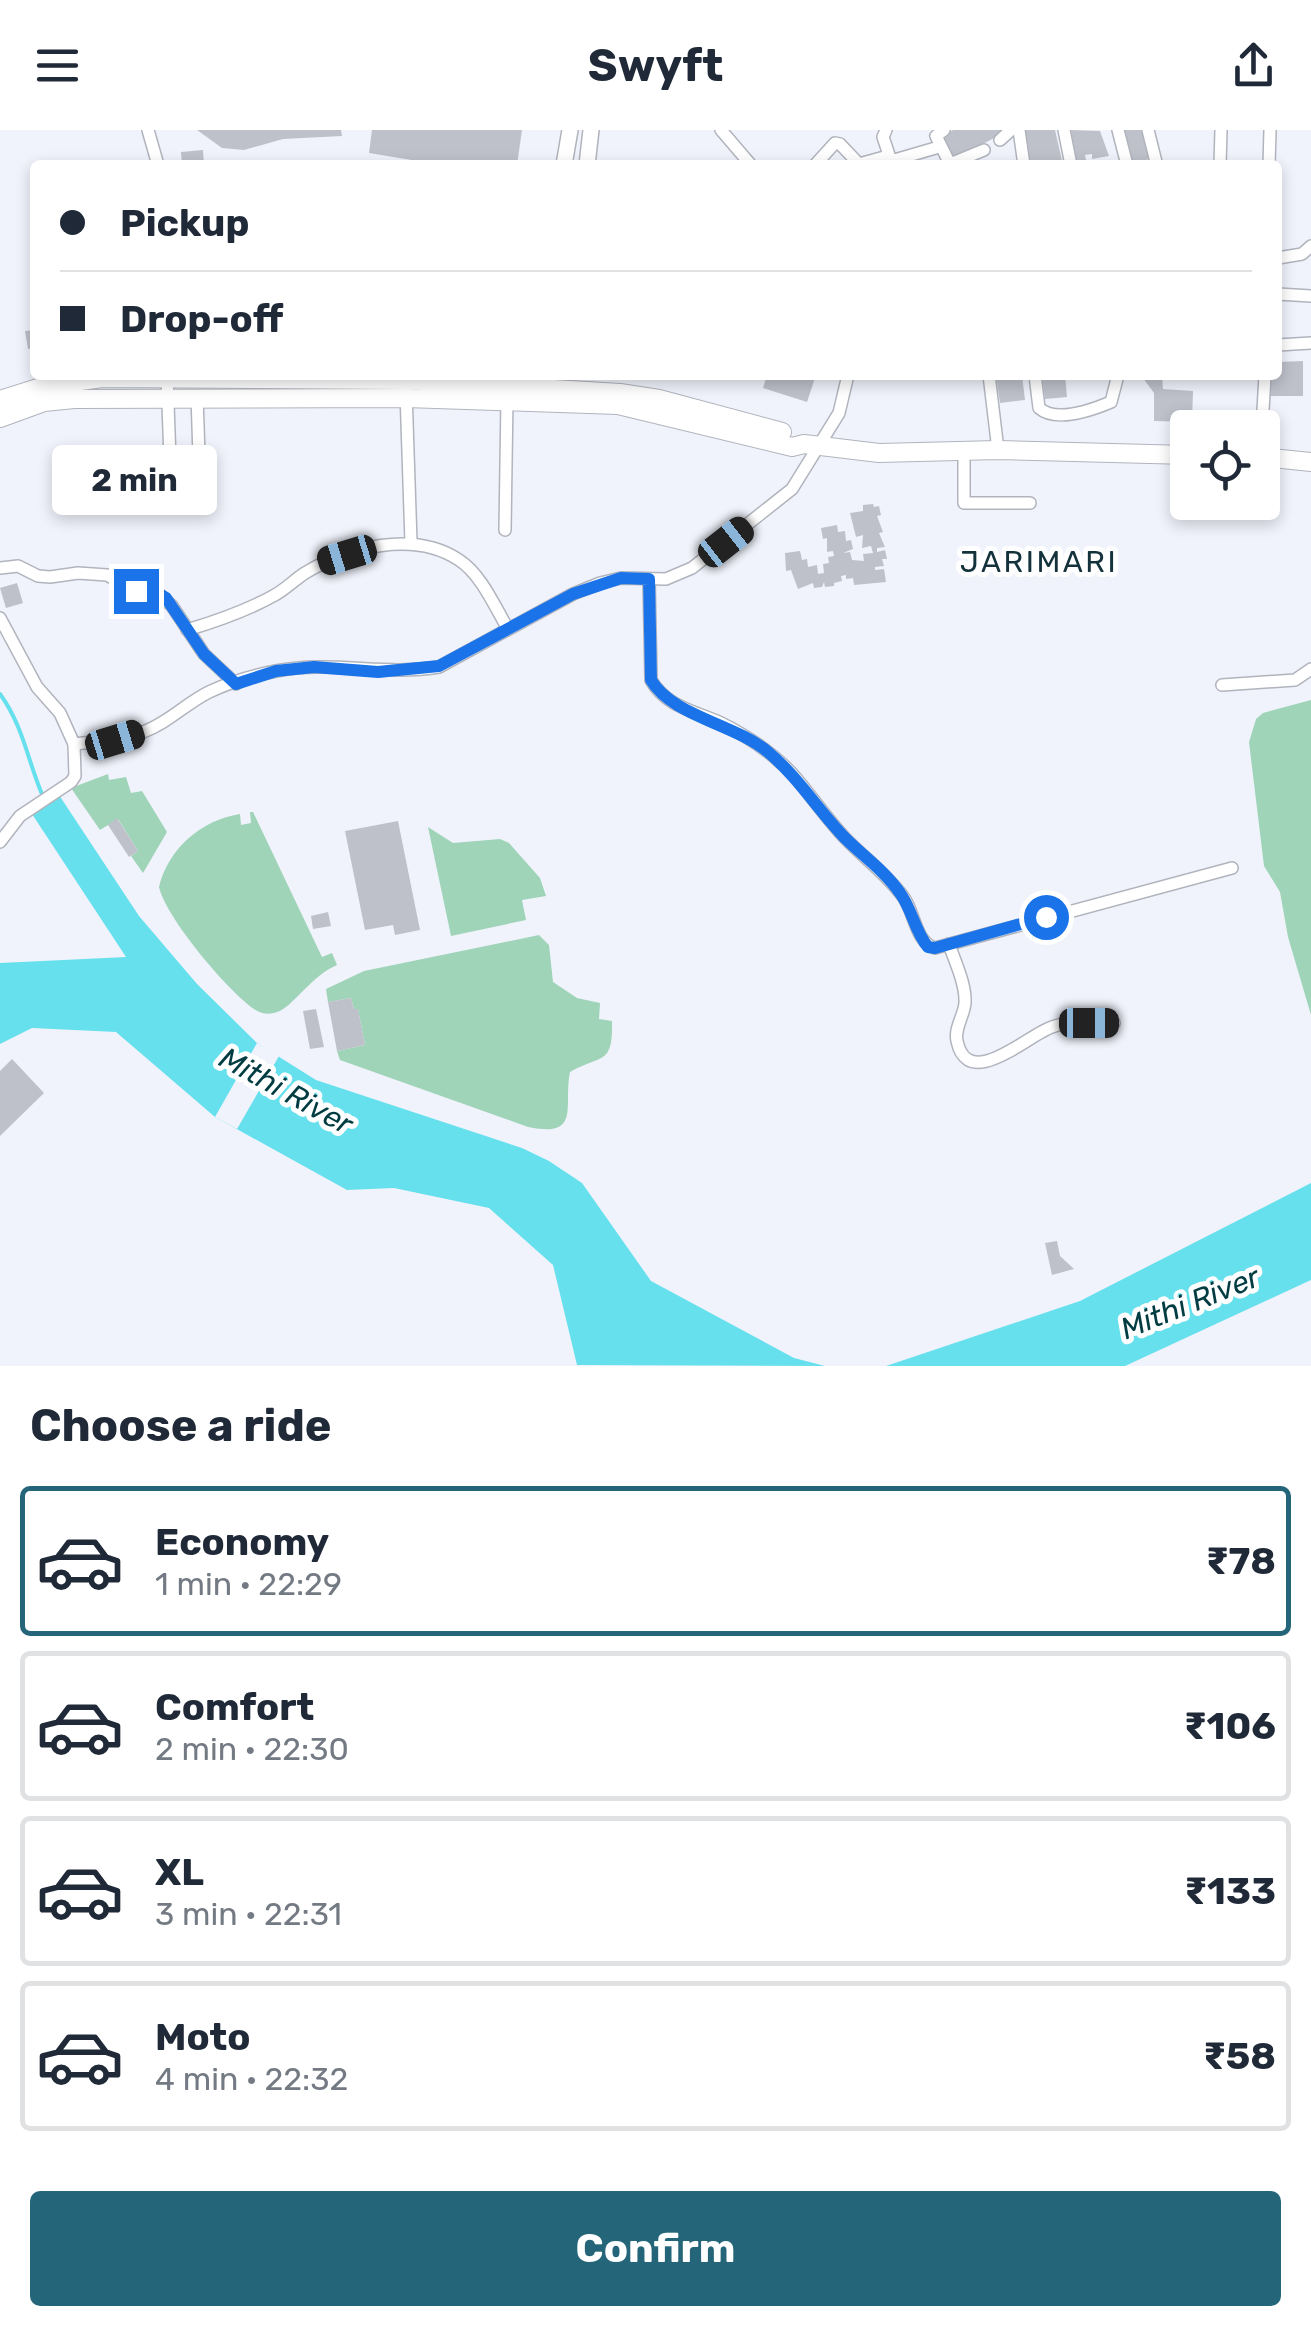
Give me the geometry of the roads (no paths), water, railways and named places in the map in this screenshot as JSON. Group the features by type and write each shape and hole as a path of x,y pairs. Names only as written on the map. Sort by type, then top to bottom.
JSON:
{"main road":[{"path":"0,418 12,401 44,386 88,380"},
{"path":"259,380 507,394 538,389 620,393 659,399 793,435 812,445 879,452 998,450 1170,455"},
{"path":"12,401 406,389"},
{"path":"1280,459 1311,462"}],"street":[{"path":"148,130 157,160"},
{"path":"565,160 570,130"},
{"path":"587,160 591,130"},
{"path":"721,130 747,160"},
{"path":"886,130 883,137 888,156"},
{"path":"944,130 936,136 948,160"},
{"path":"1000,140 1015,130 1023,160"},
{"path":"1064,130 1071,160"},
{"path":"1118,130 1126,160"},
{"path":"1148,130 1152,160"},
{"path":"1220,160 1221,130"},
{"path":"1269,160 1270,130"},
{"path":"820,160 835,143 854,160"},
{"path":"900,160 940,147"},
{"path":"960,160 984,150"},
{"path":"873,160 888,156 895,160"},
{"path":"1282,257 1302,254 1311,246"},
{"path":"1282,294 1311,296"},
{"path":"1282,344 1311,343"},
{"path":"167,380 170,459 178,466 193,465 199,456 194,380"},
{"path":"74,744 115,740 143,732 174,718 210,692 276,671 314,667 378,672 439,666 600,583 621,578 666,579 692,568 792,489 812,445 839,413 847,380"},
{"path":"990,380 998,450"},
{"path":"1036,380 1039,408 1046,415 1094,409 1110,402 1117,380"},
{"path":"1263,410 1265,380"},
{"path":"406,389 411,542"},
{"path":"505,530 507,394"},
{"path":"964,451 964,503 1030,503"},
{"path":"187,630 262,602 327,561 411,542 462,561 508,629"},
{"path":"0,568 18,566 50,577 78,573 107,575 140,593 159,594 166,598 204,654 236,684"},
{"path":"649,579 651,680 657,690 670,702 721,724 775,758 844,837 897,888 910,907 924,944 935,948 1232,868"},
{"path":"0,618 38,687 60,713 74,744 76,776 28,811 0,842"},
{"path":"1222,685 1295,680 1311,669"},
{"path":"949,944 964,997 957,1042 965,1057 975,1062 994,1060 1037,1033 1064,1024 1114,1023"}],"water":[{"name":"Mithi River","path":"59,795 139,916 197,984 257,1043 316,1080 522,1148 549,1161 582,1183 651,1281 794,1358 825,1366 577,1365 553,1265 489,1208 394,1188 347,1190 215,1117 116,1032 32,1028 0,1044 0,963 126,957 32,814"},
{"name":"Mithi River","path":"1311,1183 1311,1280 1125,1366 886,1366 1080,1301"}],"waterway":[{"path":"0,694 20,732 44,799"}],"district":[{"name":"JARIMARI","path":"1039,562"}]}
